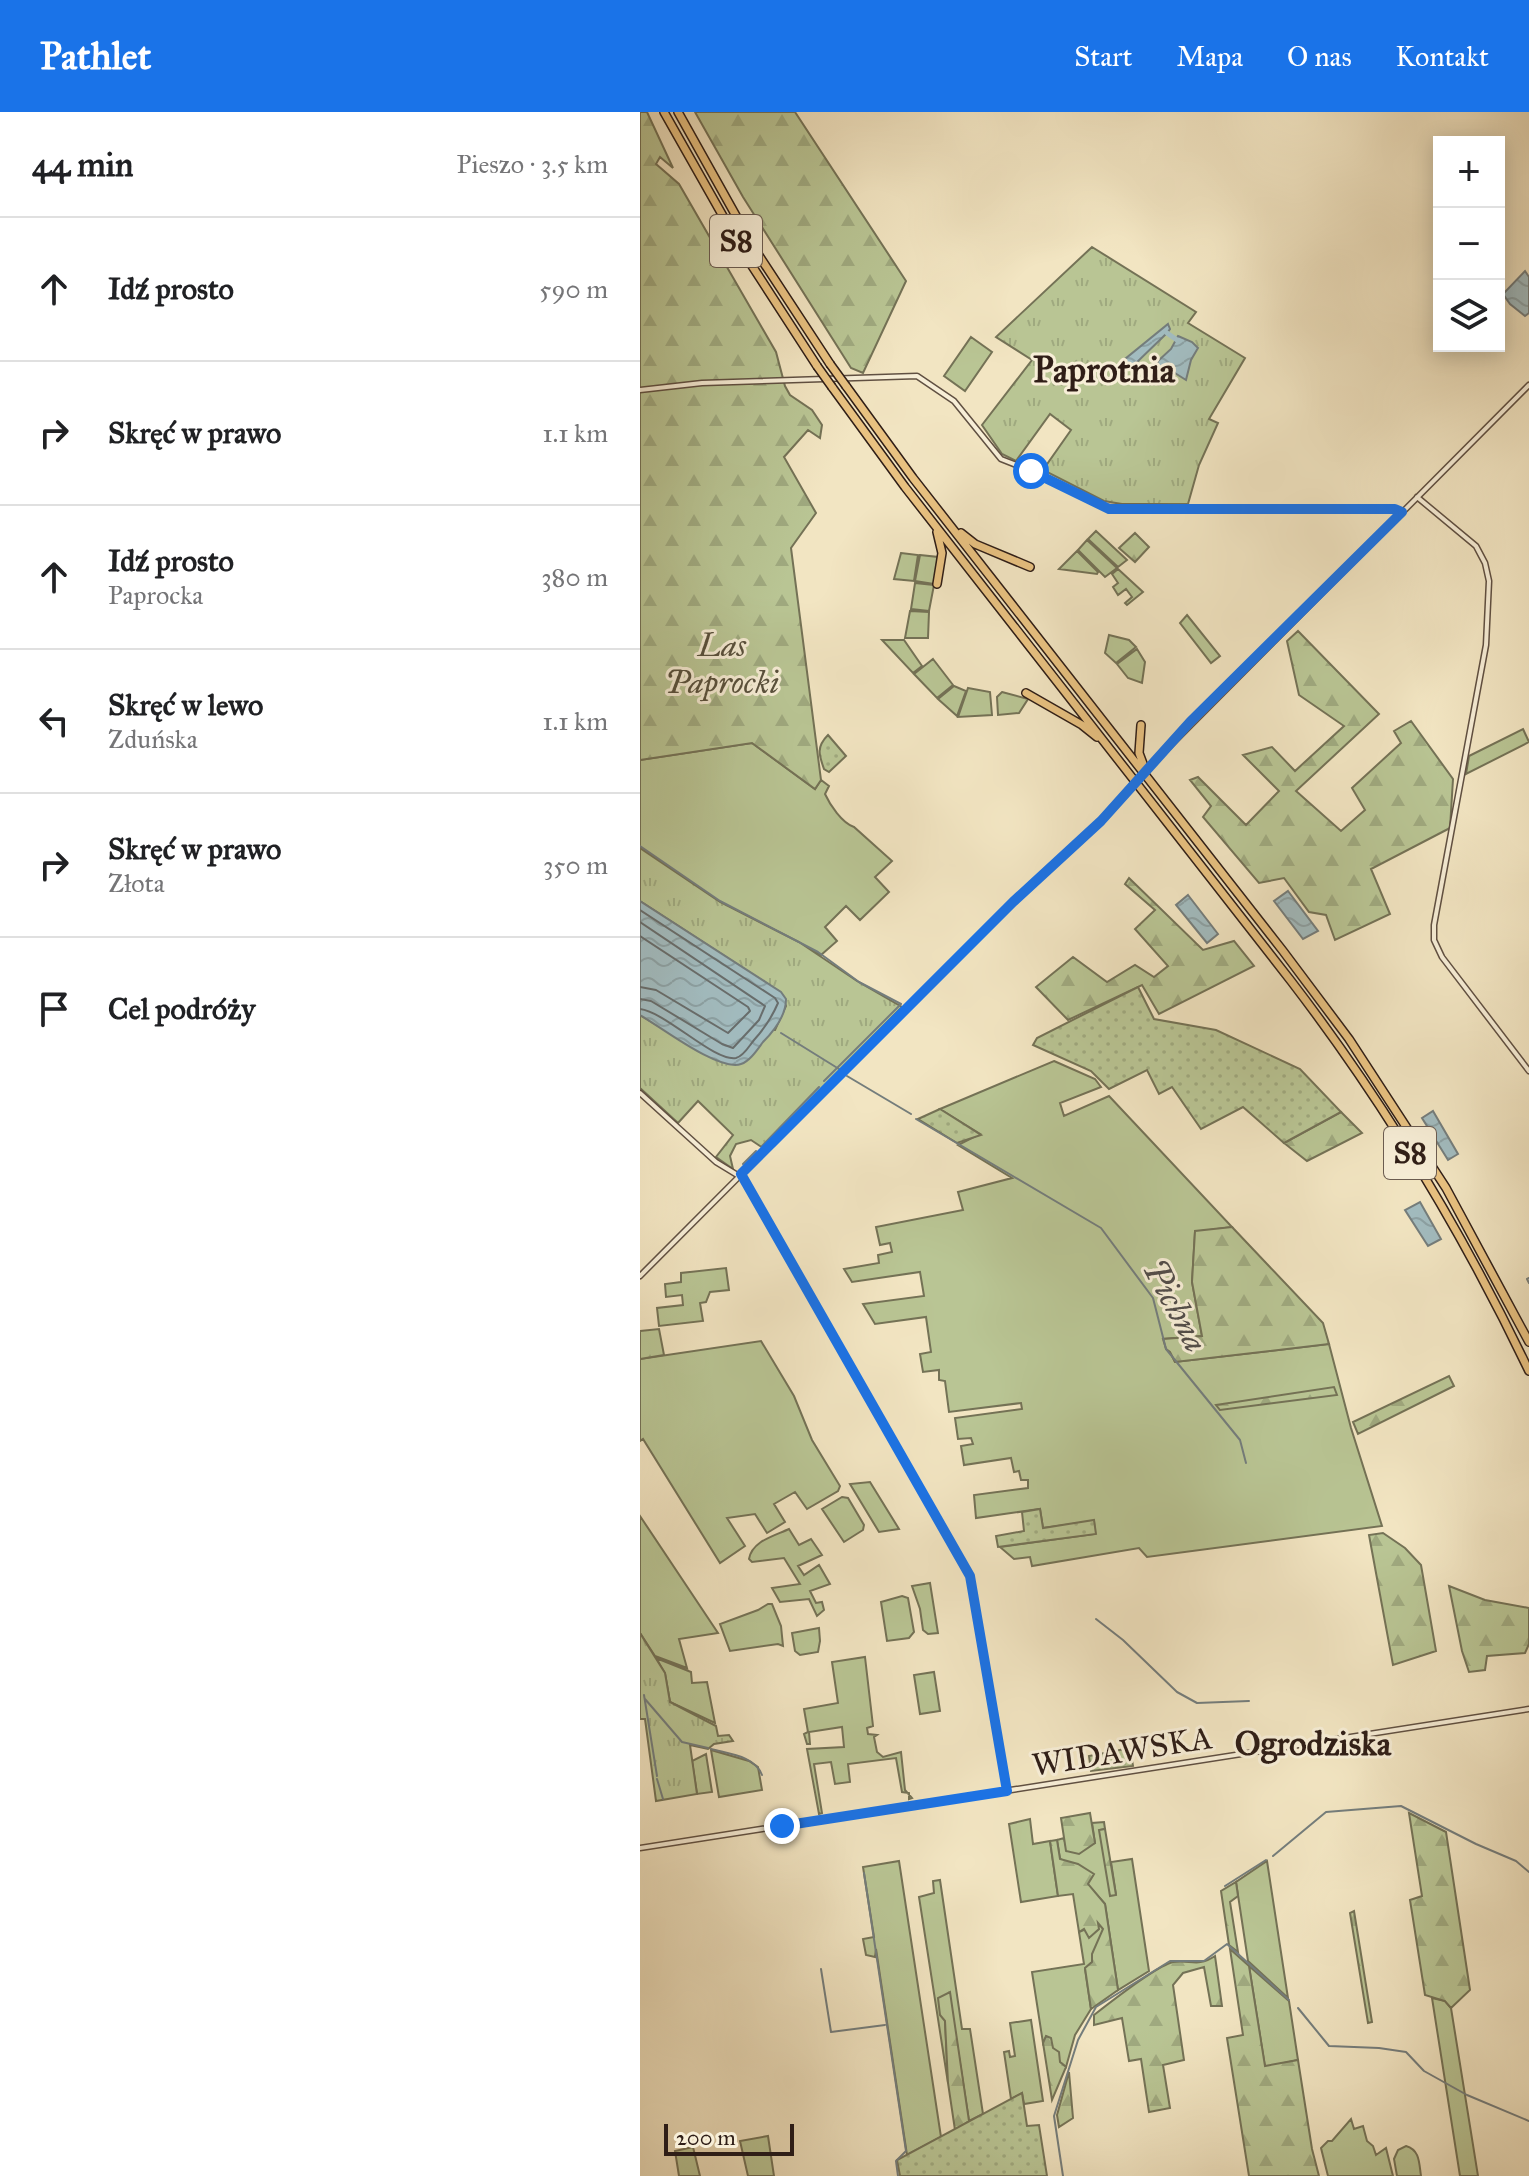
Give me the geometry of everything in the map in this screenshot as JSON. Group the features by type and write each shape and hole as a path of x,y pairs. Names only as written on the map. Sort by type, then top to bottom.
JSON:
{"highway":[{"name":"S8","path":"664,112 738,244 832,387 935,526 1291,981 1372,1095 1460,1237 1529,1371"},
{"name":"S8","path":"678,112 748,236 830,364 942,515 1298,970 1369,1068 1452,1198 1529,1342"},
{"path":"942,515 975,544 1030,567"},
{"path":"935,526 942,553 937,584"},
{"path":"1026,693 1082,725 1107,746"},
{"path":"1141,725 1139,753 1151,782"}],"street":[{"path":"640,390 702,383 917,376 954,401 1001,459 1039,474 1104,507 1395,509 1402,512"},
{"path":"640,1276 1013,902 1101,821 1153,763 1529,385"},
{"path":"1417,497 1476,546 1485,563 1489,581 1486,645 1434,922 1434,940 1442,957 1529,1071"},
{"path":"640,1093 710,1156 740,1175 970,1576 1007,1791"},
{"name":"WIDAWSKA","path":"640,1848 1529,1709"}],"green space":[{"name":"Las Paprocki","path":"640,112 647,112 673,168 660,157 656,164 679,184 776,352 790,395 812,410 822,425 820,438 808,430 784,457 816,513 791,548 821,780 815,789 752,743 640,760"},
{"path":"695,112 795,112 906,281 863,373 851,368 743,197"},
{"path":"1092,247 1196,312 1188,323 1245,358 1209,419 1218,423 1199,465 1188,504 1104,501 1043,470 1071,430 1050,414 1016,461 1002,454 982,425 1032,360 996,337"},
{"path":"971,337 992,352 965,391 944,376"},
{"path":"1096,531 1127,560 1118,567 1088,539"},
{"path":"1135,533 1149,547 1135,562 1119,548"},
{"path":"1087,540 1117,568 1105,577 1078,550"},
{"path":"1077,551 1098,572 1097,574 1059,569"},
{"path":"901,553 918,555 914,581 894,579"},
{"path":"920,555 938,557 934,584 915,581"},
{"path":"1118,569 1143,592 1127,605 1125,603 1132,597 1126,589 1118,595 1113,587 1118,583 1112,574"},
{"path":"915,583 934,585 929,611 911,609"},
{"path":"910,611 929,612 928,638 905,638"},
{"path":"1187,615 1220,656 1211,663 1180,623"},
{"path":"1298,631 1379,714 1296,791 1341,831 1365,810 1352,788 1401,743 1394,731 1411,721 1453,779 1450,828 1371,869 1390,914 1335,940 1326,915 1309,912 1284,878 1259,883 1203,817 1211,806 1190,780 1198,777 1246,825 1279,791 1243,755 1272,747 1295,771 1344,726 1299,695 1287,641"},
{"path":"1109,635 1129,640 1136,647 1116,663 1105,653"},
{"path":"882,640 904,640 922,666 913,673"},
{"path":"1137,649 1145,662 1142,683 1128,678 1117,664"},
{"path":"933,659 953,685 937,698 914,674"},
{"path":"954,686 966,691 957,716 938,699"},
{"path":"968,688 990,692 992,715 958,717"},
{"path":"1002,692 1028,699 1019,713 998,715 997,697"},
{"path":"1523,729 1529,742 1466,774 1469,756"},
{"path":"828,735 846,756 829,772 824,769 820,751"},
{"path":"752,743 815,789 821,780 829,786 825,794 837,813 892,861 875,877 889,892 860,920 846,906 825,927 837,941 821,955 720,902 640,848 640,760"},
{"path":"640,848 720,902 799,942 902,1007 763,1148 751,1140 736,1144 730,1156 733,1169 716,1157 733,1135 698,1101 678,1123 640,1088 640,1015 665,1030 775,1030 786,1006 780,992 640,901"},
{"path":"1129,878 1203,950 1234,941 1254,966 1159,1014 1142,985 1068,1020 1036,987 1073,957 1107,982 1135,965 1154,977 1168,966 1135,929 1155,910 1125,884"},
{"path":"1138,987 1154,1019 1216,1030 1300,1069 1341,1112 1284,1143 1243,1107 1201,1129 1172,1087 1159,1094 1147,1070 1109,1089 1091,1071 1033,1045 1037,1038"},
{"path":"1054,1061 1095,1079 1101,1087 1060,1103 1064,1116 1109,1096 1232,1227 1195,1232 1192,1282 1202,1336 1164,1339 1175,1362 1329,1344 1382,1526 1147,1557 1139,1548 1032,1566 1030,1557 1014,1559 1000,1547 1095,1534 1094,1521 1043,1528 1040,1509 976,1518 974,1495 1028,1488 1028,1480 1021,1480 1019,1471 1014,1472 1011,1458 964,1465 961,1446 973,1444 971,1438 958,1439 955,1418 1022,1409 1021,1403 949,1412 945,1381 939,1380 939,1370 923,1372 920,1354 931,1352 926,1317 875,1324 863,1304 924,1296 920,1272 852,1282 844,1269 879,1263 878,1255 892,1252 890,1243 880,1245 876,1227 963,1210 958,1192 1012,1178 958,1145 980,1134 940,1109"},
{"path":"940,1109 981,1135 957,1143 918,1119"},
{"path":"1341,1112 1362,1133 1307,1161 1284,1143"},
{"path":"1232,1227 1323,1323 1329,1344 1175,1362 1163,1339 1202,1336 1192,1282 1195,1231"},
{"path":"726,1268 729,1290 710,1292 706,1302 700,1303 703,1321 659,1326 657,1308 683,1305 682,1295 666,1297 665,1284 681,1282 681,1273"},
{"path":"659,1329 664,1355 640,1359 640,1331"},
{"path":"761,1341 794,1396 812,1440 840,1486 838,1491 807,1509 795,1492 774,1504 785,1522 767,1533 755,1514 727,1518 745,1546 720,1563 643,1439 640,1441 640,1359"},
{"path":"1449,1376 1454,1386 1358,1434 1353,1422"},
{"path":"1334,1387 1337,1395 1220,1410 1216,1405"},
{"path":"870,1482 899,1529 879,1532 850,1484"},
{"path":"842,1497 848,1498 864,1525 863,1530 844,1542 822,1509"},
{"path":"1040,1509 1043,1528 1094,1520 1096,1534 998,1547 996,1536 1024,1531 1022,1512"},
{"path":"640,1516 718,1633 679,1639 687,1668 655,1656 640,1633"},
{"path":"789,1529 799,1545 811,1539 822,1555 798,1566 804,1575 819,1565 830,1584 810,1591 816,1603 822,1602 824,1610 817,1616 809,1599 780,1602 772,1588 800,1584 784,1558 752,1562 749,1559 759,1543"},
{"path":"1383,1533 1405,1548 1421,1565 1436,1651 1393,1665 1369,1535"},
{"path":"930,1583 938,1633 928,1634 923,1630 912,1586"},
{"path":"1449,1586 1485,1600 1529,1608 1529,1644 1525,1653 1487,1656 1485,1670 1469,1672"},
{"path":"902,1596 908,1598 914,1632 909,1638 887,1641 881,1602"},
{"path":"772,1604 781,1626 783,1646 778,1644 730,1651 720,1624"},
{"path":"819,1628 818,1652 800,1655 795,1651 792,1633"},
{"path":"640,1633 665,1673 670,1702 716,1726 718,1736 729,1735 733,1741 714,1744 708,1749 690,1745 697,1794 656,1801 645,1719 640,1719"},
{"path":"865,1657 873,1726 867,1728 868,1734 877,1735 874,1737 877,1752 883,1757 901,1752 907,1793 902,1792 896,1758 848,1764 850,1782 835,1784 831,1762 814,1764 822,1813 819,1814 807,1749 844,1747 842,1727 809,1732 810,1744 807,1744 804,1709 838,1703 832,1662"},
{"path":"656,1658 691,1672 692,1683 707,1682 715,1723 670,1702 665,1673"},
{"path":"934,1672 940,1711 920,1714 914,1675"},
{"path":"1130,1748 1133,1766 1091,1771 1089,1756"},
{"path":"711,1750 749,1761 758,1767 762,1790 719,1797"},
{"path":"706,1754 712,1792 697,1794 692,1761"},
{"path":"1090,1813 1095,1843 1079,1854 1066,1851 1061,1818"},
{"path":"1409,1813 1446,1832 1470,1990 1451,2008 1445,2001 1425,1995 1410,1900 1422,1896"},
{"path":"1030,1819 1033,1844 1050,1841 1058,1896 1021,1902 1009,1824"},
{"path":"1104,1822 1105,1829 1100,1830 1116,1895 1111,1862 1132,1859 1149,1971 1118,1990 1105,1904 1087,1884 1093,1875 1060,1859 1057,1840 1064,1838 1067,1851 1095,1843 1092,1823"},
{"path":"1105,1829 1116,1895 1110,1896 1099,1830"},
{"path":"1057,1840 1060,1859 1078,1864 1094,1874 1088,1884 1105,1904 1118,1990 1091,2009 1085,1968 1092,1962 1092,1954 1103,1929 1098,1923 1099,1929 1089,1938 1084,1929 1079,1932 1073,1894 1058,1896 1050,1841"},
{"path":"899,1861 941,2137 907,2155 876,1949 875,1957 866,1955 863,1939 874,1937 863,1867"},
{"path":"1267,1861 1288,1998 1248,1961 1236,1882"},
{"path":"940,1880 962,2029 970,2029 983,2114 969,2121 949,1992 945,2021 948,2083 919,1897 934,1893 933,1881"},
{"path":"1236,1882 1238,1896 1230,1902 1238,1952 1229,1945 1221,1891"},
{"path":"1354,1911 1372,2022 1368,2023 1350,1913"},
{"path":"1100,1923 1104,1929 1092,1962 1085,1969 1091,2009 1075,2035 1066,2067 1046,2037 1043,2043 1032,1972 1084,1964 1079,1932"},
{"path":"1230,1949 1249,1966 1265,2066 1298,2060 1319,2176 1249,2176 1227,2038 1243,2035"},
{"path":"1215,1956 1222,2006 1211,2006 1204,1967 1183,1973 1173,1985 1184,2060 1163,2065 1170,2108 1149,2112 1141,2059 1129,2061 1122,2018 1094,2025 1094,2015 1166,1965 1179,1961 1203,1962"},
{"path":"1249,1966 1289,2001 1298,2060 1265,2067"},
{"path":"950,1992 969,2121 955,2130 948,2083 945,2021 940,2015 938,1998"},
{"path":"1432,1998 1445,2001 1451,2008 1478,2176 1460,2176"},
{"path":"1031,2020 1043,2101 1024,2104 1022,2093 1011,2099 1004,2052 1009,2051 1010,2057 1015,2056 1010,2023"},
{"path":"1046,2036 1051,2038 1053,2048 1059,2052 1060,2062 1066,2067 1052,2100 1043,2043"},
{"path":"1069,2072 1073,2118 1059,2127 1057,2115"},
{"path":"1022,2093 1027,2126 1039,2125 1047,2176 900,2176 897,2160"},
{"path":"1351,2119 1354,2129 1363,2126 1367,2141 1376,2155 1386,2148 1393,2176 1328,2176 1321,2148 1332,2141"},
{"path":"768,2136 774,2176 748,2176 740,2141"},
{"path":"1406,2146 1416,2154 1421,2176 1397,2176 1394,2159 1398,2150"},
{"path":"693,2147 700,2176 679,2176 675,2151"}],"water":[{"path":"1525,271 1529,277 1529,313 1525,316 1510,304 1505,292"},
{"path":"1168,324 1170,329 1167,333 1130,370 1123,363 1125,359"},
{"path":"1178,336 1198,348 1186,380 1170,370 1157,370 1158,361 1171,349"},
{"path":"1288,891 1318,931 1303,939 1274,901"},
{"path":"1188,895 1218,934 1207,943 1176,905"},
{"path":"640,901 781,992 786,999 782,1017 775,1028 744,1063 731,1065 705,1055 640,1015"},
{"path":"1433,1111 1458,1154 1448,1160 1422,1118"},
{"path":"1420,1202 1441,1239 1428,1246 1405,1210"}],"waterway":[{"path":"1167,333 1177,340"},
{"path":"640,846 720,901 818,952 859,982 901,1004 824,1081"},
{"path":"781,1033 839,1069"},
{"name":"Pichna","path":"847,1076 911,1114"},
{"path":"762,1146 819,1087"},
{"name":"Pichna","path":"916,1119 1101,1228 1153,1298 1166,1349 1240,1440 1246,1463"},
{"path":"743,1164 756,1151"},
{"path":"1529,1278 1529,1283"},
{"path":"1096,1619 1123,1640 1177,1692 1197,1703 1249,1701"},
{"path":"644,1695 657,1776"},
{"path":"645,1699 682,1742 708,1748"},
{"path":"711,1749 748,1760 762,1775"},
{"path":"657,1779 663,1799"},
{"path":"1273,1856 1326,1812 1401,1806 1516,1861 1529,1872"},
{"path":"1225,1886 1266,1860"},
{"path":"864,1873 906,2151 896,2161 898,2176"},
{"path":"1063,2176 1054,2116 1078,2040 1096,2007 1170,1961 1204,1961 1227,1944 1289,2000"},
{"path":"821,1969 831,2032 885,2025"},
{"path":"1298,2008 1329,2046 1406,2052 1424,2071 1467,2095 1529,2121"}],"district":[{"name":"Paprotnia","path":"1104,369"},
{"name":"Ogrodziska","path":"1313,1743"}],"route":[{"path":"782,1826 1007,1791 970,1576 741,1174 1013,902 1101,821 1190,722 1402,512 1395,509 1109,509 1031,471"}]}
